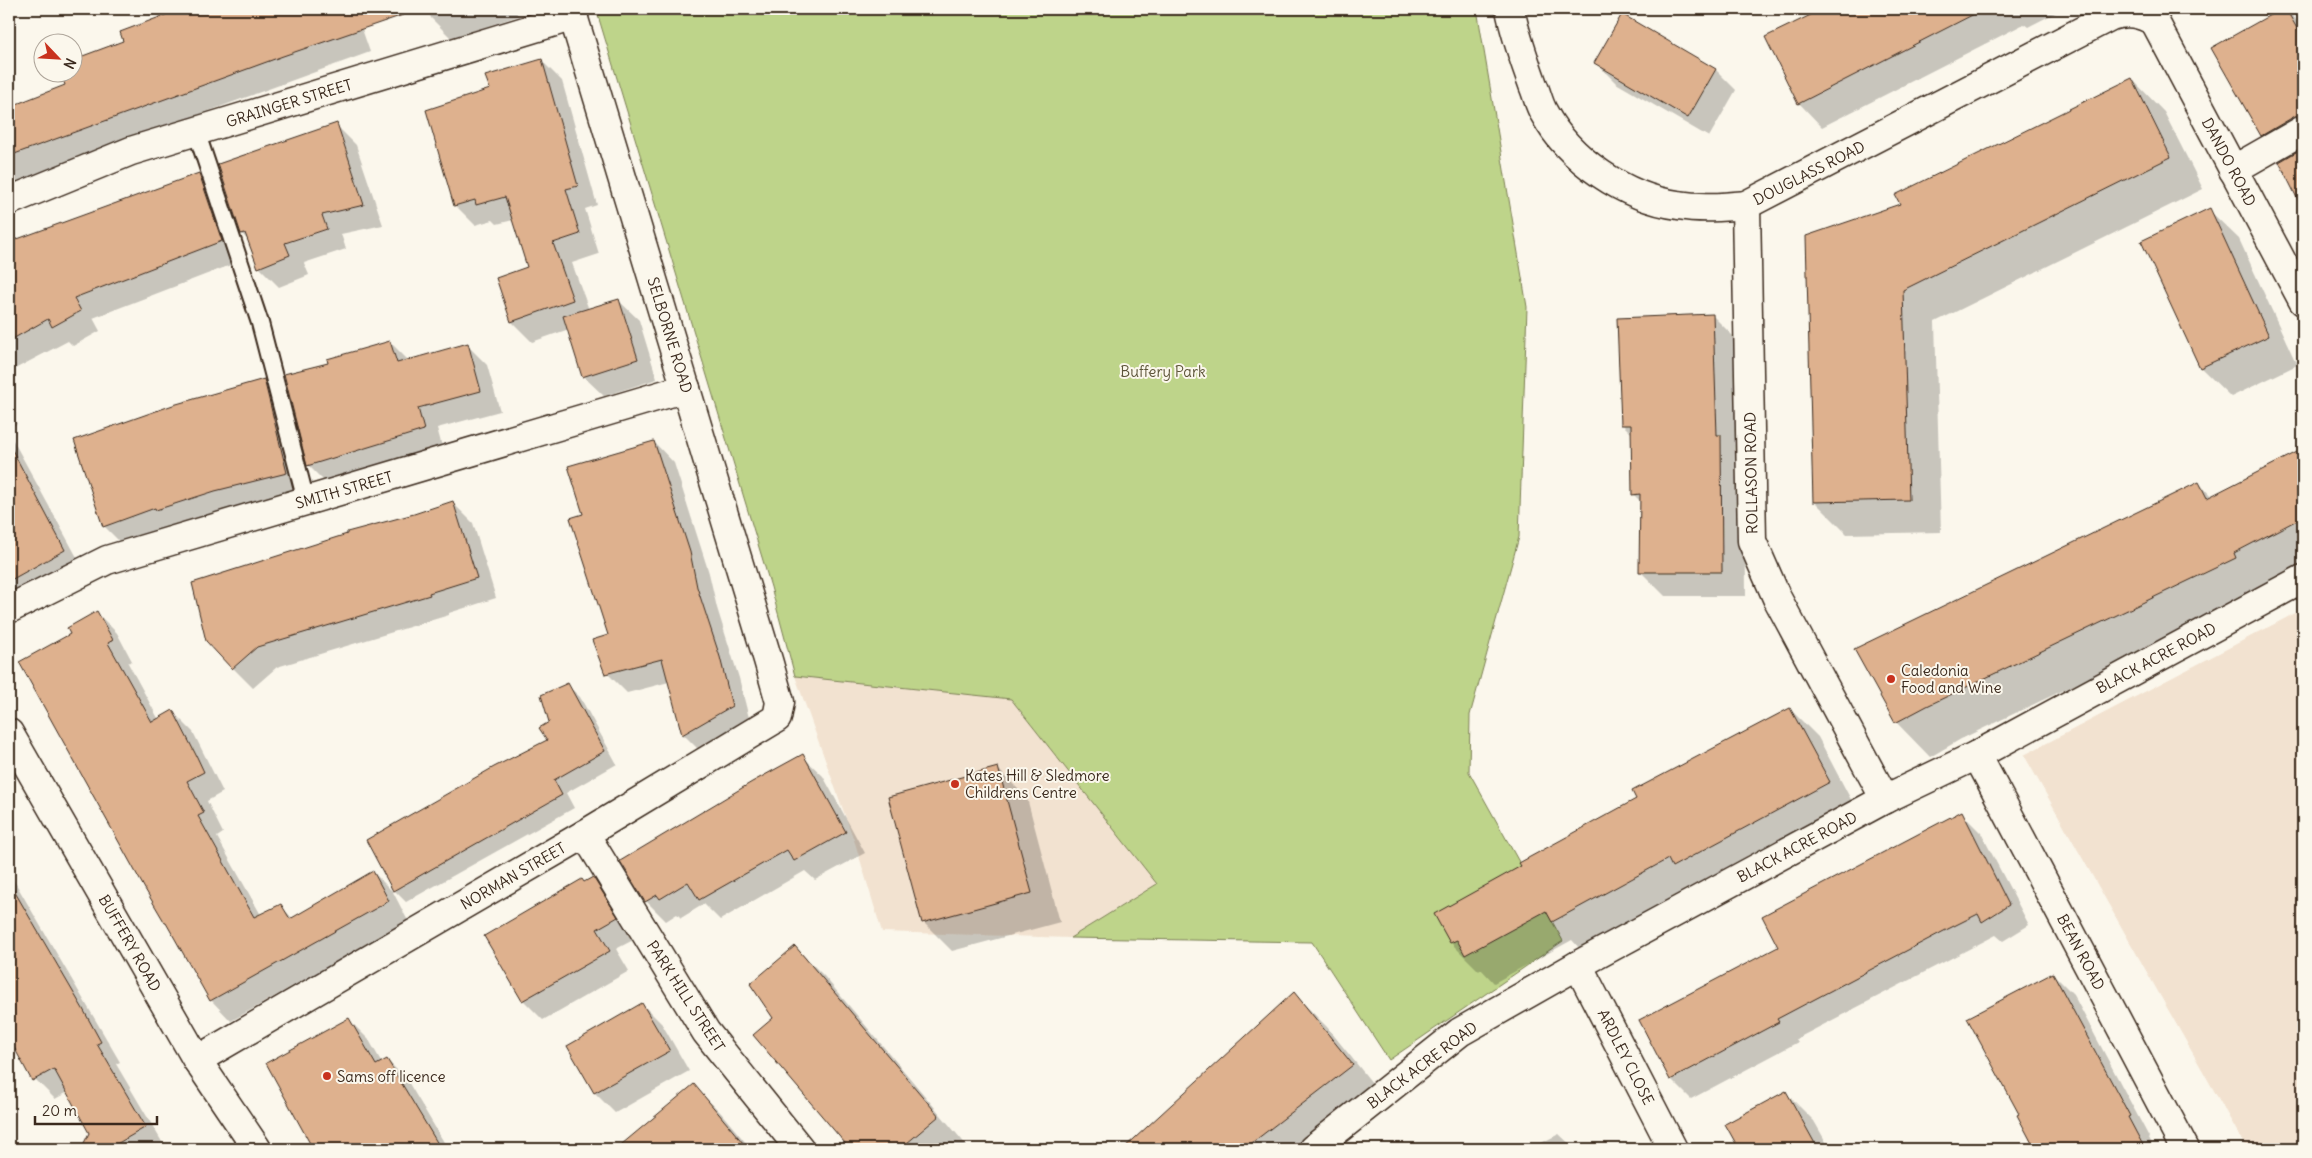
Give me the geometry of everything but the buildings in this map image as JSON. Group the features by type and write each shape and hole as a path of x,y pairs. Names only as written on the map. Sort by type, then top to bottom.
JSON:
{"street":[{"name":"DOUGLASS ROAD","path":"1510,9 1515,36 1544,113 1562,139 1586,162 1611,180 1643,196 1676,205 1711,208 1746,205 2110,16 2134,13 2145,16 2155,22"},
{"name":"GRAINGER STREET","path":"9,202 131,151 573,12"},
{"name":"SELBORNE ROAD","path":"573,12 768,660"},
{"name":"DANDO ROAD","path":"2155,22 2303,301"},
{"path":"2233,170 2303,130"},
{"name":"ROLLASON ROAD","path":"1746,205 1752,541 1777,598 1885,799"},
{"name":"SMITH STREET","path":"9,609 107,560 686,388"},
{"name":"BLACK ACRE ROAD","path":"1314,1149 1460,1032 1885,799 1977,755 2303,579"},
{"name":"NORMAN STREET","path":"197,1060 585,834 777,718 780,702 768,660"},
{"name":"BUFFERY ROAD","path":"9,733 197,1060 257,1149"},
{"name":"BEAN ROAD","path":"1977,755 2185,1149"},
{"name":"PARK HILL STREET","path":"585,834 706,1032 800,1149"},
{"name":"ARDLEY CLOSE","path":"1578,966 1673,1149"}],"lane":[{"path":"196,131 260,323 306,501"}],"shaded area":[{"path":"2303,609 2303,1149 2247,1149 2024,755"},
{"name":"Kates Hill & Sledmore Childrens Centre","path":"795,676 1011,699 1157,884 1070,938 882,932 855,843"}],"green space":[{"name":"Buffery Park","path":"596,9 1477,9 1527,307 1519,537 1470,715 1469,772 1563,941 1389,1060 1312,942 1070,938 1157,884 1011,699 795,676 771,587"}],"place":[{"name":"Caledonia Food and Wine","path":"1891,679"},
{"name":"Kates Hill & Sledmore Childrens Centre","path":"955,784"},
{"name":"Sams off licence","path":"327,1076"}]}
